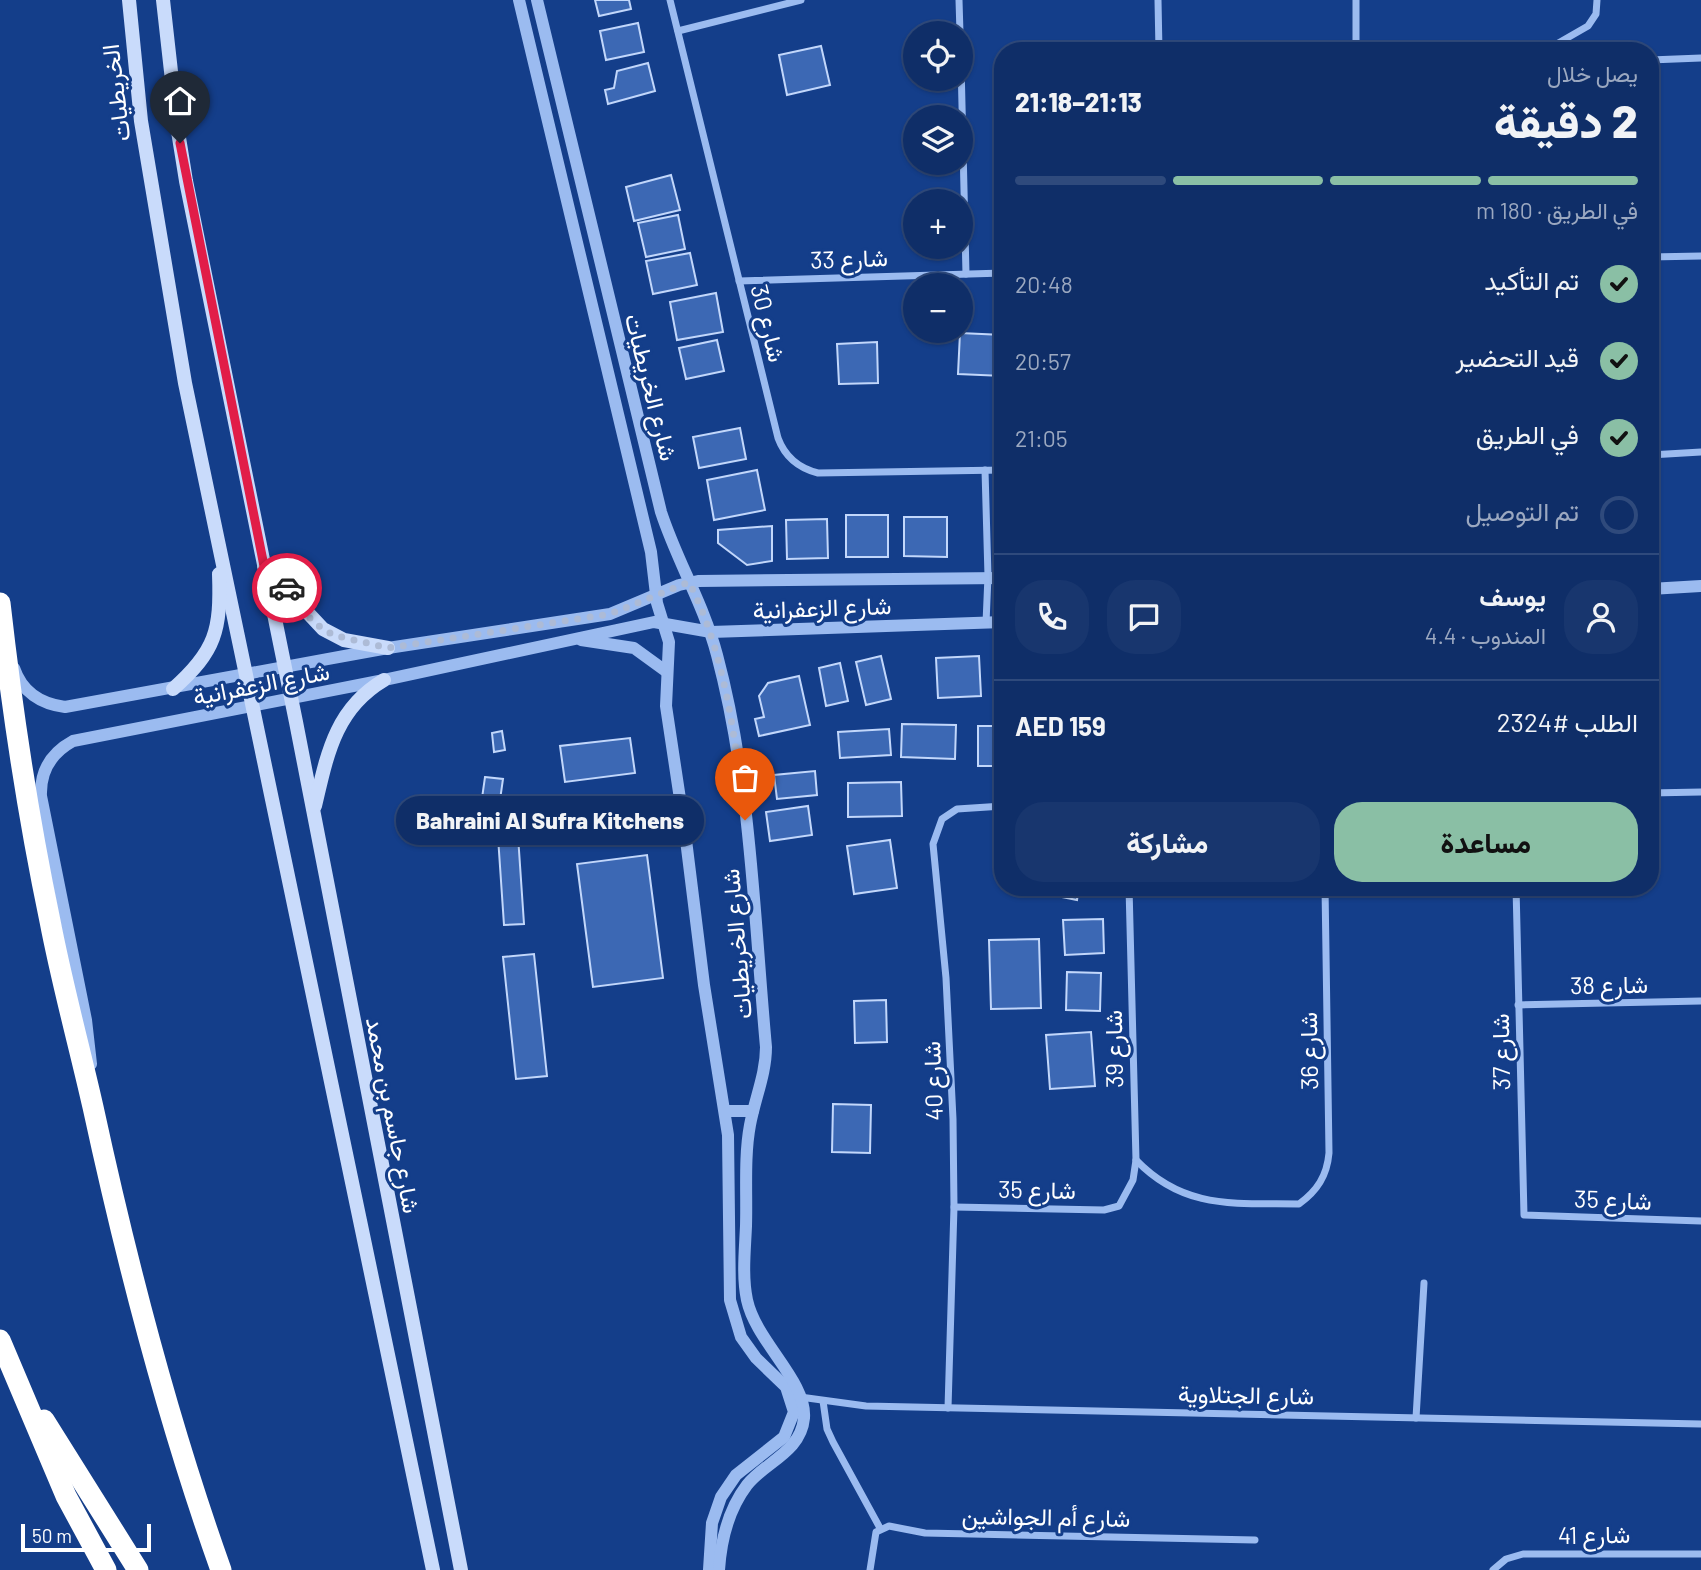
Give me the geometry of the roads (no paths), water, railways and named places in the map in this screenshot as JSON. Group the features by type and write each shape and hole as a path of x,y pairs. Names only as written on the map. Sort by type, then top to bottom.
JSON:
{"highway":[{"path":"0,603 28,809 50,924 106,1172 160,1384 189,1480 221,1570"},
{"path":"0,1340 66,1496 106,1570"},
{"path":"15,1378 138,1570"}],"main road":[{"name":"الخريطيات","path":"129,0 136,83 156,228 247,675"},
{"path":"163,0 175,113 186,181 285,668"},
{"path":"173,689 202,661 217,630 220,605 217,534"},
{"path":"264,566 323,629 344,640 388,648"},
{"name":"شارع جاسم بن محمد","path":"285,668 461,1570"},
{"path":"247,675 433,1570"},
{"path":"313,811 330,745 341,720 364,693 384,680"}],"street":[{"name":"شارع الخريطيات","path":"519,0 651,552 656,595 670,652 666,706 730,1160 732,1312 748,1348 797,1397"},
{"name":"شارع الخريطيات","path":"537,0 655,487 669,536 711,632 743,801 765,1034 765,1071 753,1111 747,1152 744,1284 757,1329 797,1397"},
{"name":"شارع 30","path":"670,0 778,438 793,461 809,471 828,474 994,470"},
{"path":"678,31 802,0"},
{"path":"959,0 960,21"},
{"path":"1158,0 1159,42"},
{"path":"1356,0 1356,42"},
{"path":"1563,42 1588,26 1596,14 1597,0"},
{"path":"1659,60 1701,58"},
{"path":"962,91 966,273"},
{"path":"1659,257 1701,256"},
{"name":"شارع 33","path":"973,274 994,273"},
{"name":"شارع 33","path":"739,281 903,276"},
{"path":"1659,454 1701,452"},
{"path":"985,470 988,576 986,623"},
{"name":"شارع الزعفرانية","path":"5,645 21,684 36,698 55,706 75,706 388,648 610,614 689,582 708,579 901,581 994,577"},
{"path":"1659,588 1701,586"},
{"name":"شارع الزعفرانية","path":"92,1106 86,1020 41,796 46,768 64,745 82,738 384,680 641,624 664,623 711,632 994,623"},
{"path":"573,638 634,648 667,672"},
{"path":"1659,793 1701,792"},
{"name":"شارع 40","path":"948,1408 954,1207 950,1040 933,844 937,827 957,809 994,807"},
{"name":"شارع 39","path":"1119,1206 1133,1180 1136,1160 1129,896"},
{"name":"شارع 36","path":"1136,1160 1174,1190 1201,1200 1299,1204 1318,1186 1326,1171 1329,1153 1325,896"},
{"name":"شارع 37","path":"1516,896 1524,1216"},
{"name":"شارع 38","path":"1518,1005 1701,1000"},
{"path":"725,1111 753,1111"},
{"name":"شارع 35","path":"954,1207 1104,1210 1119,1206"},
{"name":"شارع 35","path":"1524,1216 1701,1221"},
{"path":"1416,1418 1424,1283"},
{"path":"709,1570 715,1510 736,1475 784,1437 793,1420 797,1397"},
{"path":"719,1570 727,1523 749,1483 794,1444 803,1426 797,1397"},
{"name":"شارع الجتلاوية","path":"797,1397 866,1406 1701,1424"},
{"path":"823,1401 827,1429 880,1528 874,1536 870,1570"},
{"path":"736,1475 749,1483"},
{"name":"شارع أم الجواشين","path":"880,1528 889,1526 925,1533 1255,1540"},
{"name":"شارع 41","path":"1493,1570 1506,1559 1523,1554 1701,1554"}],"place":[{"name":"Bahraini Al Sufra Kitchens","path":"745,820"}]}
